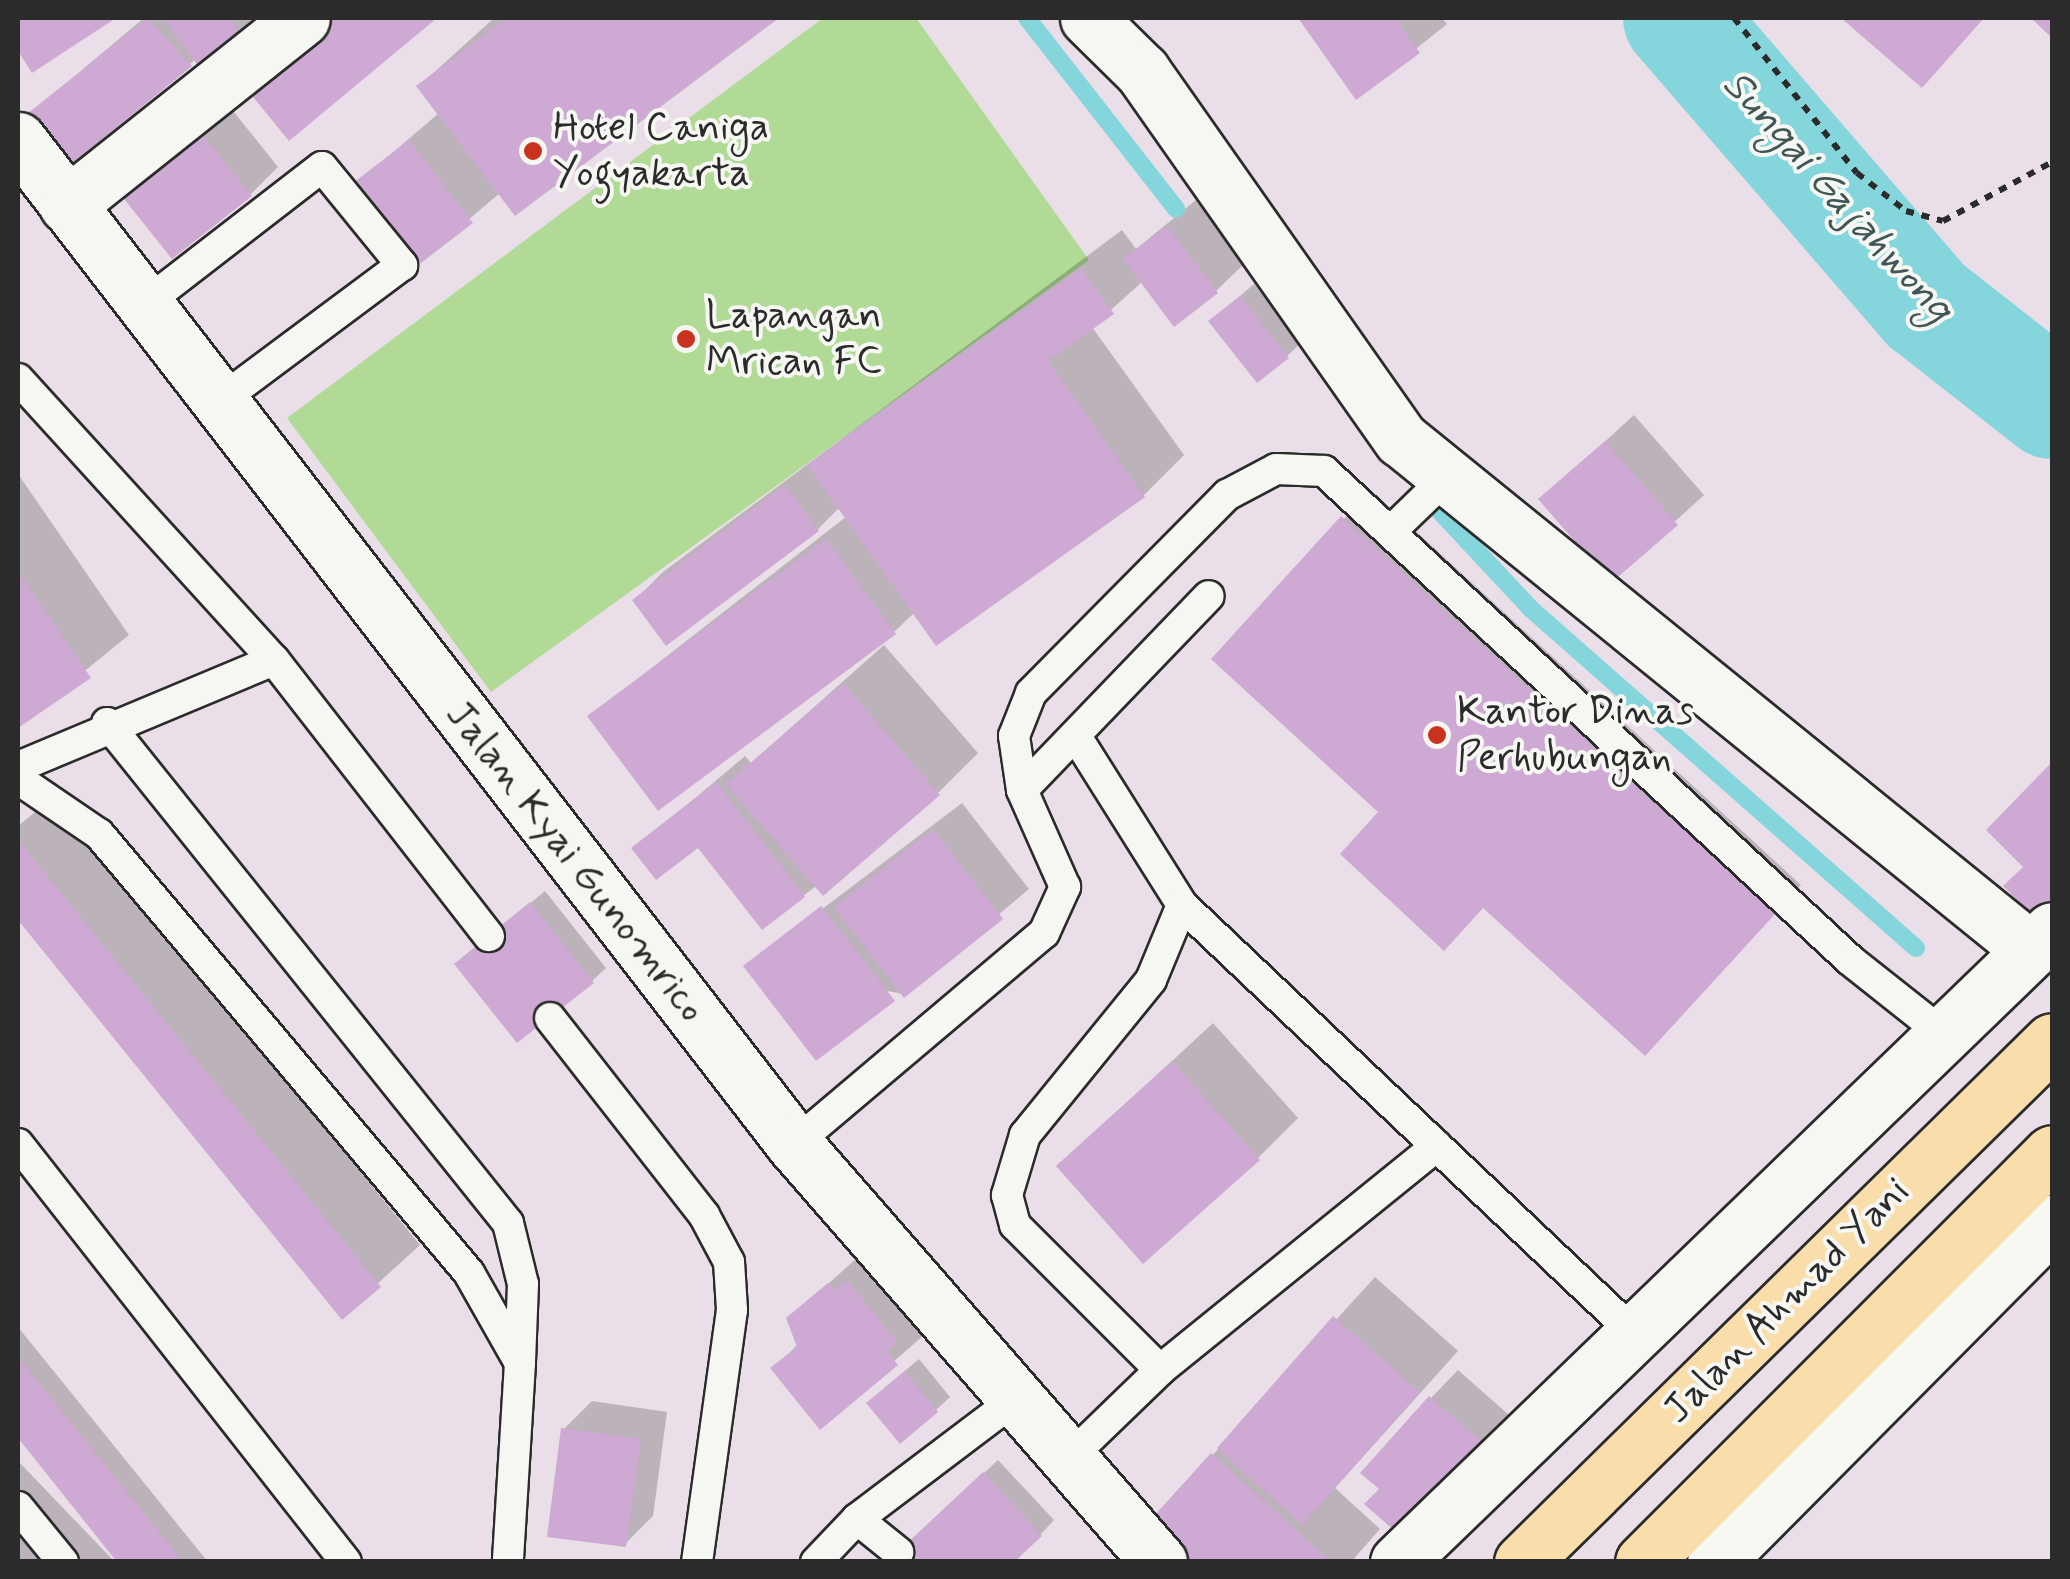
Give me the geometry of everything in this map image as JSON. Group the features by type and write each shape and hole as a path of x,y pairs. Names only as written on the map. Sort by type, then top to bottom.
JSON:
{"highway":[{"name":"Jalan Ahmad Yani","path":"1534,1558 2052,1041"},
{"name":"Jalan Ahmad Yani","path":"1643,1562 2052,1153"}],"street":[{"path":"66,205 302,18"},
{"path":"1088,18 1142,71 1402,440 1441,484 2042,940 1941,1032 1398,1562"},
{"name":"Jalan Kyai Gunomrico","path":"18,140 142,306 794,1144 1069,1458 1136,1553"},
{"path":"1716,1562 2052,1223"}],"lane":[{"path":"142,306 322,167 402,265 218,402"},
{"path":"18,379 274,660 489,936"},
{"path":"794,1144 1044,933 1065,887 1022,790 1014,736 1031,693 1227,496 1276,469 1324,470 1399,524 1850,960 1941,1032"},
{"path":"1399,524 1441,484"},
{"path":"1022,790 1209,596"},
{"path":"18,767 107,723 274,660"},
{"path":"107,723 508,1223 523,1284 508,1562"},
{"path":"1076,738 1182,904 1635,1334"},
{"path":"18,780 99,834 469,1273 520,1363"},
{"path":"1160,1370 1016,1225 1008,1172 1026,1136 1151,980 1182,904"},
{"path":"550,1018 704,1215 728,1262 732,1310 696,1562"},
{"path":"18,1144 346,1562"},
{"path":"1069,1458 1160,1370 1437,1146"},
{"path":"816,1562 856,1518 1017,1398"},
{"path":"18,1507 63,1562"},
{"path":"856,1518 898,1552"}],"path":[{"path":"1734,18 1857,173 1906,211 1943,221 2052,162"}],"green space":[{"name":"Lapangan Mrican FC","path":"823,18 916,18 1089,260 491,692 287,418"}],"building":[{"path":"18,18 116,18 32,73 18,51"},
{"path":"147,18 192,66 69,166 27,114"},
{"path":"163,18 229,18 253,51 210,82"},
{"path":"309,18 437,18 289,141 237,77"},
{"name":"Hotel Caniga Yogyakarta","path":"507,18 779,18 515,216 416,86"},
{"path":"1298,18 1395,18 1420,53 1356,100"},
{"path":"1841,18 1984,18 1922,88"},
{"path":"2031,18 2052,18 2052,38"},
{"path":"188,117 252,196 172,259 109,180"},
{"path":"409,140 473,223 417,266 353,183"},
{"path":"1167,226 1218,293 1174,327 1123,259"},
{"path":"1081,268 1114,314 1048,361 1145,497 936,646 807,465"},
{"path":"1240,296 1289,358 1257,383 1208,321"},
{"path":"1605,441 1678,525 1611,583 1538,499"},
{"path":"785,485 819,531 666,646 632,600"},
{"name":"Kantor Dinas Perhubungan","path":"1341,516 1775,914 1645,1056 1483,908 1444,951 1340,854 1378,812 1211,659"},
{"path":"826,539 896,634 658,811 587,716"},
{"path":"18,571 91,678 18,728"},
{"path":"843,683 940,795 823,896 726,784"},
{"path":"2052,762 2052,899 2035,917 2003,886 2023,867 1986,830"},
{"path":"716,782 805,897 762,930 698,848 656,880 631,848"},
{"path":"933,829 1003,919 904,998 834,907"},
{"path":"18,840 381,1287 342,1320 18,920"},
{"path":"530,902 594,983 517,1043 454,964"},
{"path":"821,906 895,1001 816,1061 743,966"},
{"path":"1172,1061 1260,1160 1143,1264 1056,1166"},
{"path":"847,1280 897,1342 887,1351 898,1365 820,1430 770,1368 797,1347 786,1318 828,1283 834,1291"},
{"path":"1333,1316 1420,1392 1302,1525 1217,1448"},
{"path":"18,1357 183,1562 117,1562 18,1438"},
{"path":"905,1371 938,1412 900,1444 866,1403"},
{"path":"1429,1396 1484,1444 1396,1532 1364,1504 1379,1489 1360,1473"},
{"path":"561,1428 641,1439 626,1547 547,1537"},
{"path":"1211,1453 1331,1562 1181,1562 1144,1527"},
{"path":"983,1472 1042,1536 1014,1562 887,1562"}],"waterway":[{"path":"1027,18 1176,209"},
{"name":"Sungai Gajahwong","path":"1678,18 1927,306 2052,404"},
{"path":"1420,490 1531,609 1916,948"}],"place":[{"name":"Hotel Caniga Yogyakarta","path":"533,151"},
{"name":"Lapangan Mrican FC","path":"686,339"},
{"name":"Kantor Dinas Perhubungan","path":"1437,735"}]}
